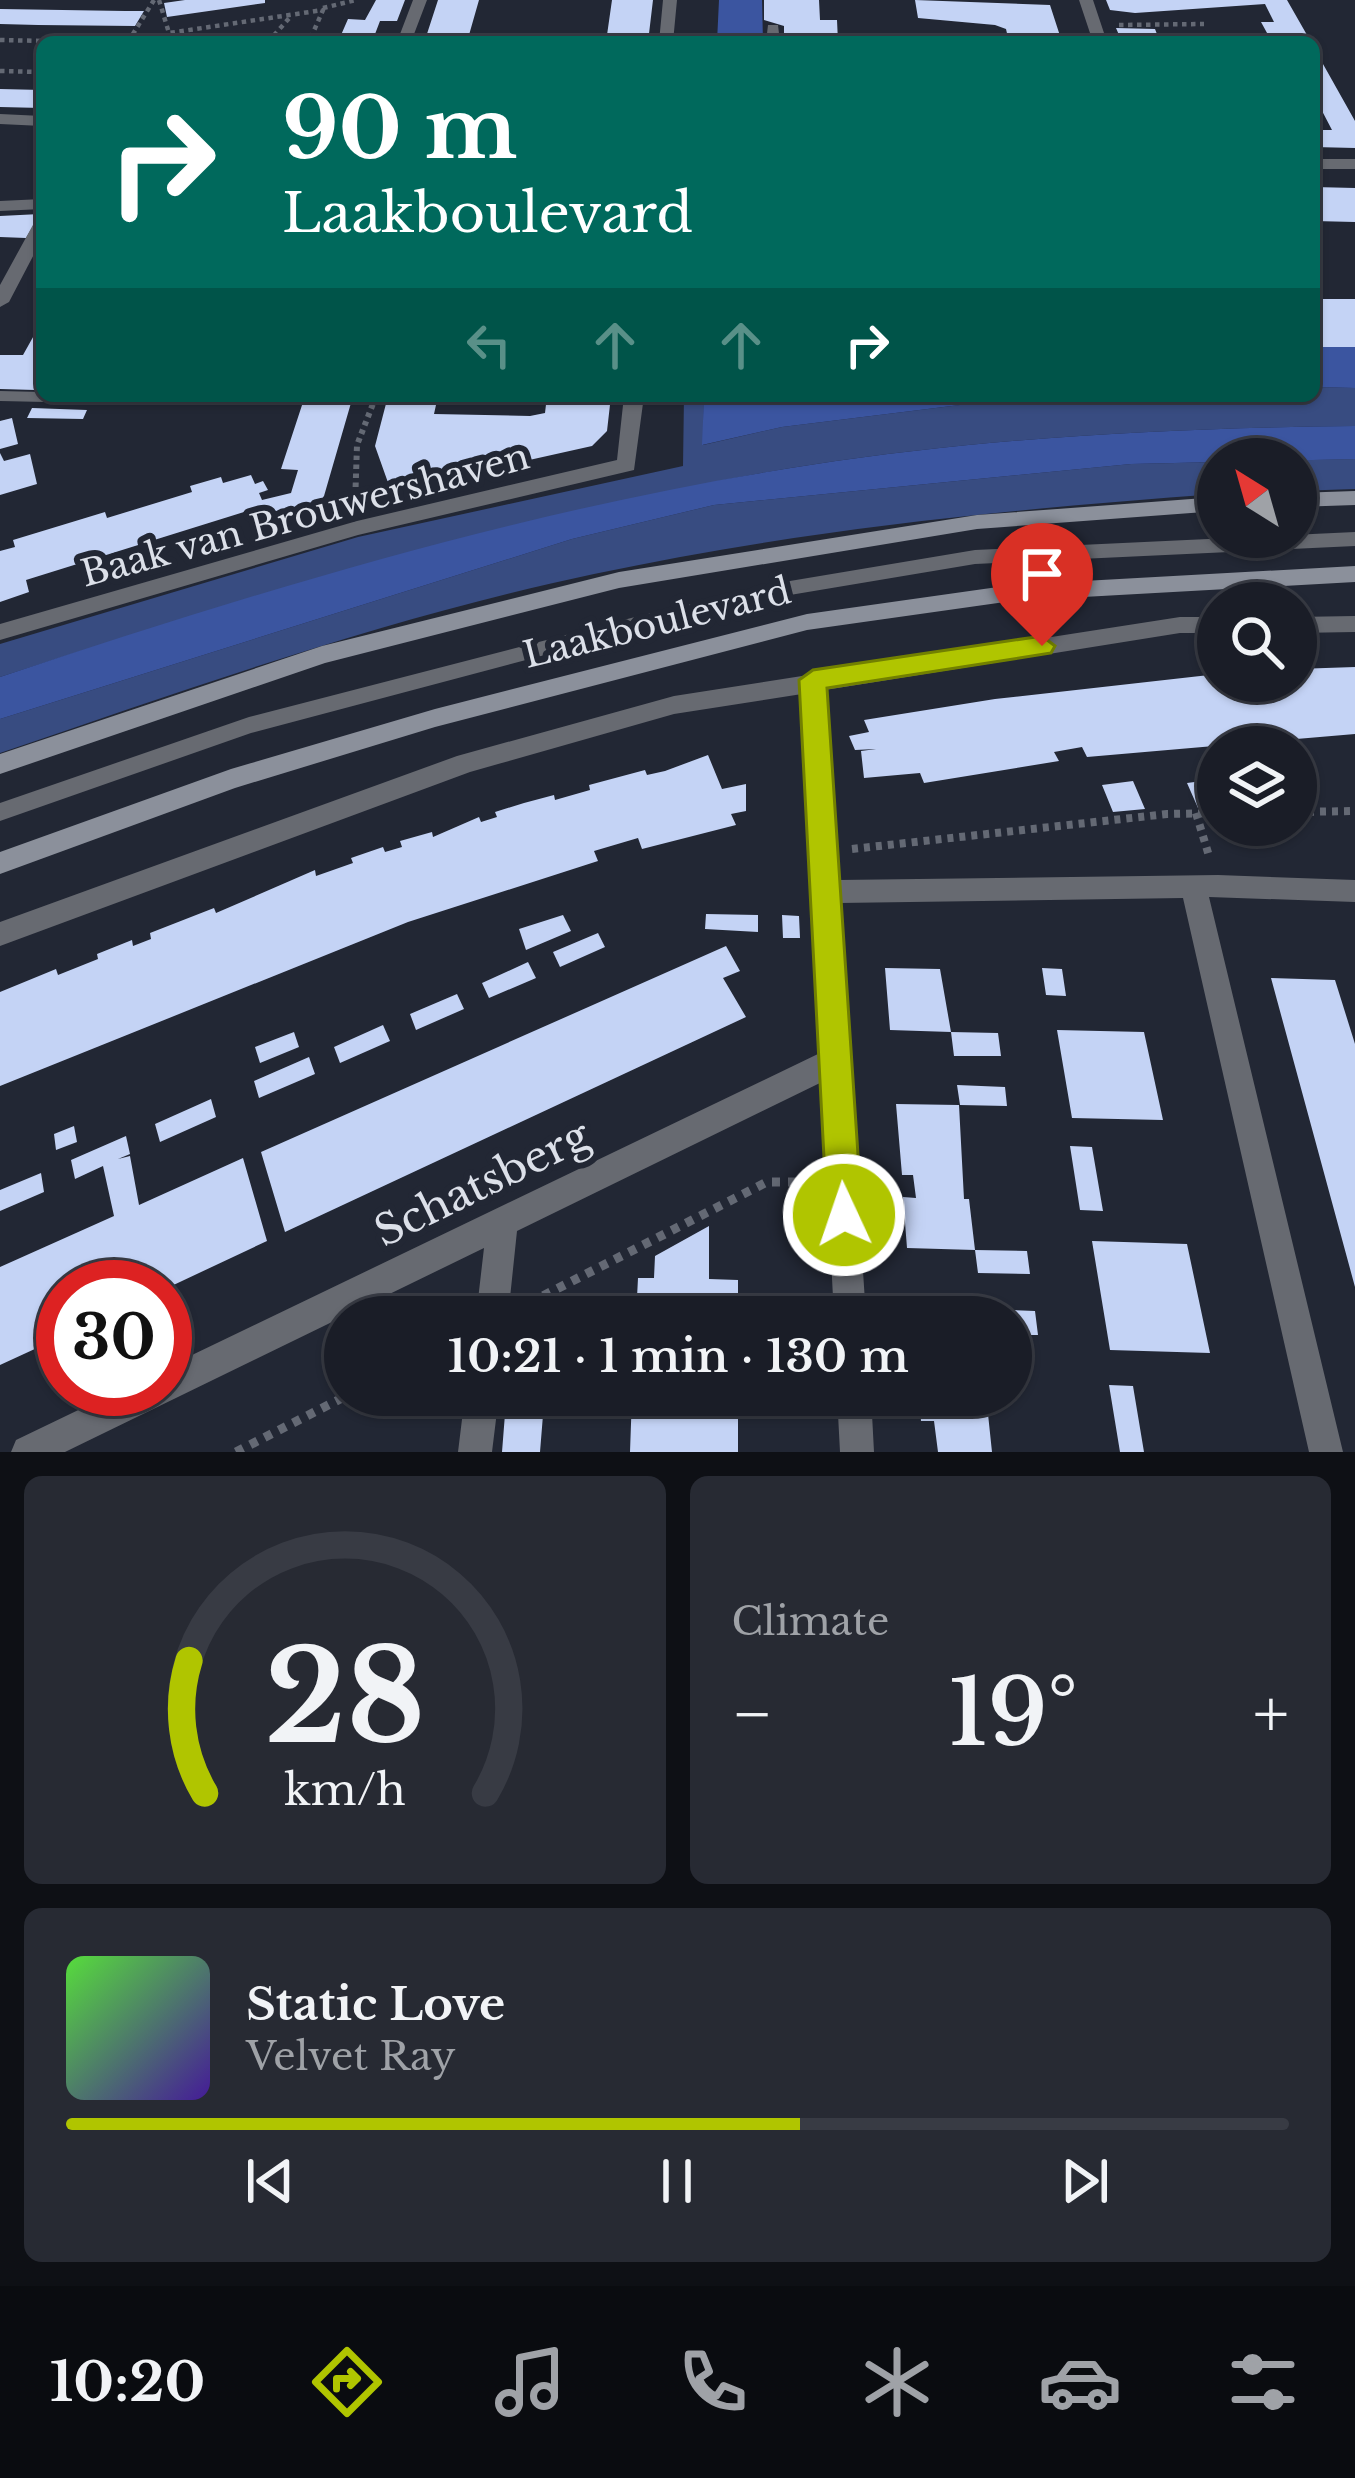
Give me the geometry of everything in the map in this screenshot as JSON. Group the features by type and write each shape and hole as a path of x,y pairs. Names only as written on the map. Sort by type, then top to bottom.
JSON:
{"main road":[{"path":"1317,499 1355,498"},
{"name":"Laakboulevard","path":"0,764 322,655 619,580 977,522 1197,506"},
{"name":"Laakboulevard","path":"0,862 230,779 435,718 807,622 1012,593 1355,574"}],"street":[{"path":"406,36 420,0"},
{"path":"667,36 670,0"},
{"path":"1086,0 1098,36"},
{"path":"0,119 36,121"},
{"path":"1320,164 1355,164"},
{"path":"0,206 36,204"},
{"path":"0,302 36,235"},
{"name":"Baak van Brouwershaven","path":"0,632 357,528 627,465 633,402"},
{"path":"1317,625 1355,624"},
{"path":"0,934 466,763 674,705 813,680 1197,626"},
{"path":"813,680 849,1296"},
{"path":"1194,889 1326,1452"},
{"path":"823,892 1355,891"},
{"name":"Schatsberg","path":"192,1374 837,1060"},
{"path":"502,1225 505,1296"},
{"name":"Schatsberg","path":"28,1452 103,1416"},
{"path":"475,1452 479,1416"},
{"path":"855,1416 857,1452"}],"lane":[{"path":"0,396 36,397"},
{"name":"Laakboulevard","path":"0,812 249,725 790,588 976,556 1355,539"}],"path":[{"path":"157,0 170,36"},
{"path":"132,36 157,0"},
{"path":"169,33 323,10 356,0"},
{"path":"312,36 323,10"},
{"path":"273,36 291,14"},
{"path":"1094,26 1204,24"},
{"path":"0,40 36,41"},
{"path":"0,71 36,72"},
{"path":"357,528 357,446 374,402"},
{"path":"1317,812 1355,811"},
{"path":"820,853 1197,817"},
{"path":"538,1296 767,1183 843,1182"},
{"path":"236,1452 324,1407"}],"shaded area":[{"path":"719,0 762,0 763,36 717,36"},
{"path":"1320,347 1355,347 1355,388 1320,387"},
{"path":"1320,387 1355,388 1355,426 1014,441 758,474 503,532 0,677 0,644 358,537 683,466 684,402 704,402 703,445 782,427 968,404 1320,402"},
{"path":"704,402 1002,402 782,427 702,445"},
{"path":"1355,426 1355,459 1317,460 1317,438 1197,438 1197,463 1131,464 714,505 572,539 0,719 0,677 300,582 502,527 810,465 946,447 1150,432"},
{"path":"1355,459 1355,489 1317,490 1317,460"},
{"path":"1197,462 1197,496 827,533 594,574 294,654 0,753 0,719 572,539 714,505 1131,464"}],"building":[{"path":"376,0 405,0 397,21 380,21 374,36 341,36 348,19 365,20"},
{"path":"438,0 479,0 469,36 426,36"},
{"path":"612,0 653,0 649,36 607,36"},
{"path":"764,0 819,0 820,20 837,20 838,36 784,36 784,26 764,20"},
{"path":"915,0 1050,5 1060,36 1008,36 1006,29 995,25 918,18"},
{"path":"1106,0 1287,0 1308,36 1269,36 1261,22 1274,22 1265,4 1135,13 1110,10"},
{"path":"164,3 265,3 167,17"},
{"path":"0,9 144,11 135,26 38,25 0,24"},
{"path":"1116,28 1155,29 1158,36 1119,36"},
{"path":"1320,59 1355,121 1355,148 1320,147 1320,130 1332,130 1321,109"},
{"path":"0,89 36,90 36,108 0,107"},
{"path":"1320,187 1355,188 1355,222 1320,221"},
{"path":"36,214 36,221 26,238 0,237 0,216"},
{"path":"1320,297 1355,299 1355,347 1320,347"},
{"path":"36,332 35,390 0,389 0,355 23,355"},
{"path":"303,402 351,402 324,496 315,507 270,521 263,506 26,580 29,592 0,602 0,551 15,547 13,540 105,512 107,518 192,492 190,486 221,477 223,483 251,475 255,484 263,481 268,490 259,493 262,500 291,493 298,470 281,469"},
{"path":"386,402 437,402 434,414 530,416 545,413 546,402 610,402 607,431 592,446 391,491 375,446"},
{"path":"32,408 87,410 83,419 27,418"},
{"path":"12,418 18,444 0,449 0,421"},
{"path":"0,453 4,461 30,454 37,484 0,495"},
{"path":"1355,667 1355,734 1317,737 1317,726 1197,726 1197,748 1087,757 1082,747 1054,752 1059,761 924,783 920,773 864,778 861,751 876,749 855,750 849,736 869,732 864,720 995,699 1197,676 1197,702 1317,702 1317,668"},
{"path":"708,755 722,789 746,784 746,811 731,814 736,825 642,849 638,838 594,851 598,861 408,922 0,1086 0,992 56,969 58,975 132,940 133,946 151,939 150,933 214,908 216,913 315,870 316,876 383,847 385,852 402,847 400,841 432,832 433,837 479,817 481,822 497,817 495,812 524,803 554,795 555,800 590,790 589,785 645,770 647,775 665,771"},
{"path":"1133,781 1145,809 1113,812 1102,785"},
{"path":"1197,782 1197,806 1187,783"},
{"path":"706,914 758,915 758,932 705,929"},
{"path":"563,915 571,931 526,950 519,929"},
{"path":"782,915 799,916 800,938 783,938"},
{"path":"598,933 605,947 560,967 553,952"},
{"path":"726,946 740,971 723,978 746,1017 285,1232 261,1152"},
{"path":"528,962 536,978 489,998 482,983"},
{"path":"885,968 940,969 951,1032 890,1030"},
{"path":"1042,968 1062,969 1066,996 1046,995"},
{"path":"1271,978 1335,980 1355,1044 1355,1287"},
{"path":"457,994 464,1009 416,1030 410,1014"},
{"path":"383,1025 390,1041 340,1063 334,1047"},
{"path":"1057,1030 1144,1032 1163,1120 1072,1118"},
{"path":"294,1032 299,1047 260,1063 255,1047"},
{"path":"951,1032 998,1033 1001,1056 954,1056"},
{"path":"309,1057 315,1074 259,1098 254,1081"},
{"path":"957,1085 1005,1087 1007,1106 960,1105"},
{"path":"211,1099 216,1117 160,1142 155,1124"},
{"path":"896,1104 959,1105 964,1199 969,1199 975,1250 907,1248 903,1197 916,1198 913,1175 902,1175"},
{"path":"74,1126 77,1142 56,1150 54,1134"},
{"path":"126,1136 130,1154 118,1159 130,1156 139,1205 243,1158 267,1241 192,1276 192,1260 36,1260 36,1348 0,1365 0,1267 114,1216 103,1166 75,1179 71,1160"},
{"path":"1070,1146 1092,1147 1103,1211 1080,1210"},
{"path":"41,1173 44,1192 0,1211 0,1190"},
{"path":"709,1226 709,1279 738,1280 738,1296 637,1296 638,1278 654,1278 655,1256"},
{"path":"1092,1241 1187,1244 1210,1353 1110,1350"},
{"path":"975,1250 1027,1251 1030,1274 978,1273"},
{"path":"1032,1311 1035,1311 1038,1335 1032,1335"},
{"path":"1109,1385 1133,1386 1144,1452 1120,1452"},
{"path":"505,1416 543,1416 540,1452 502,1452"},
{"path":"631,1416 738,1416 738,1452 630,1452"},
{"path":"921,1416 988,1416 992,1452 938,1452 934,1421 921,1421"}],"route":[{"path":"844,1215 813,680 1042,646"}]}
